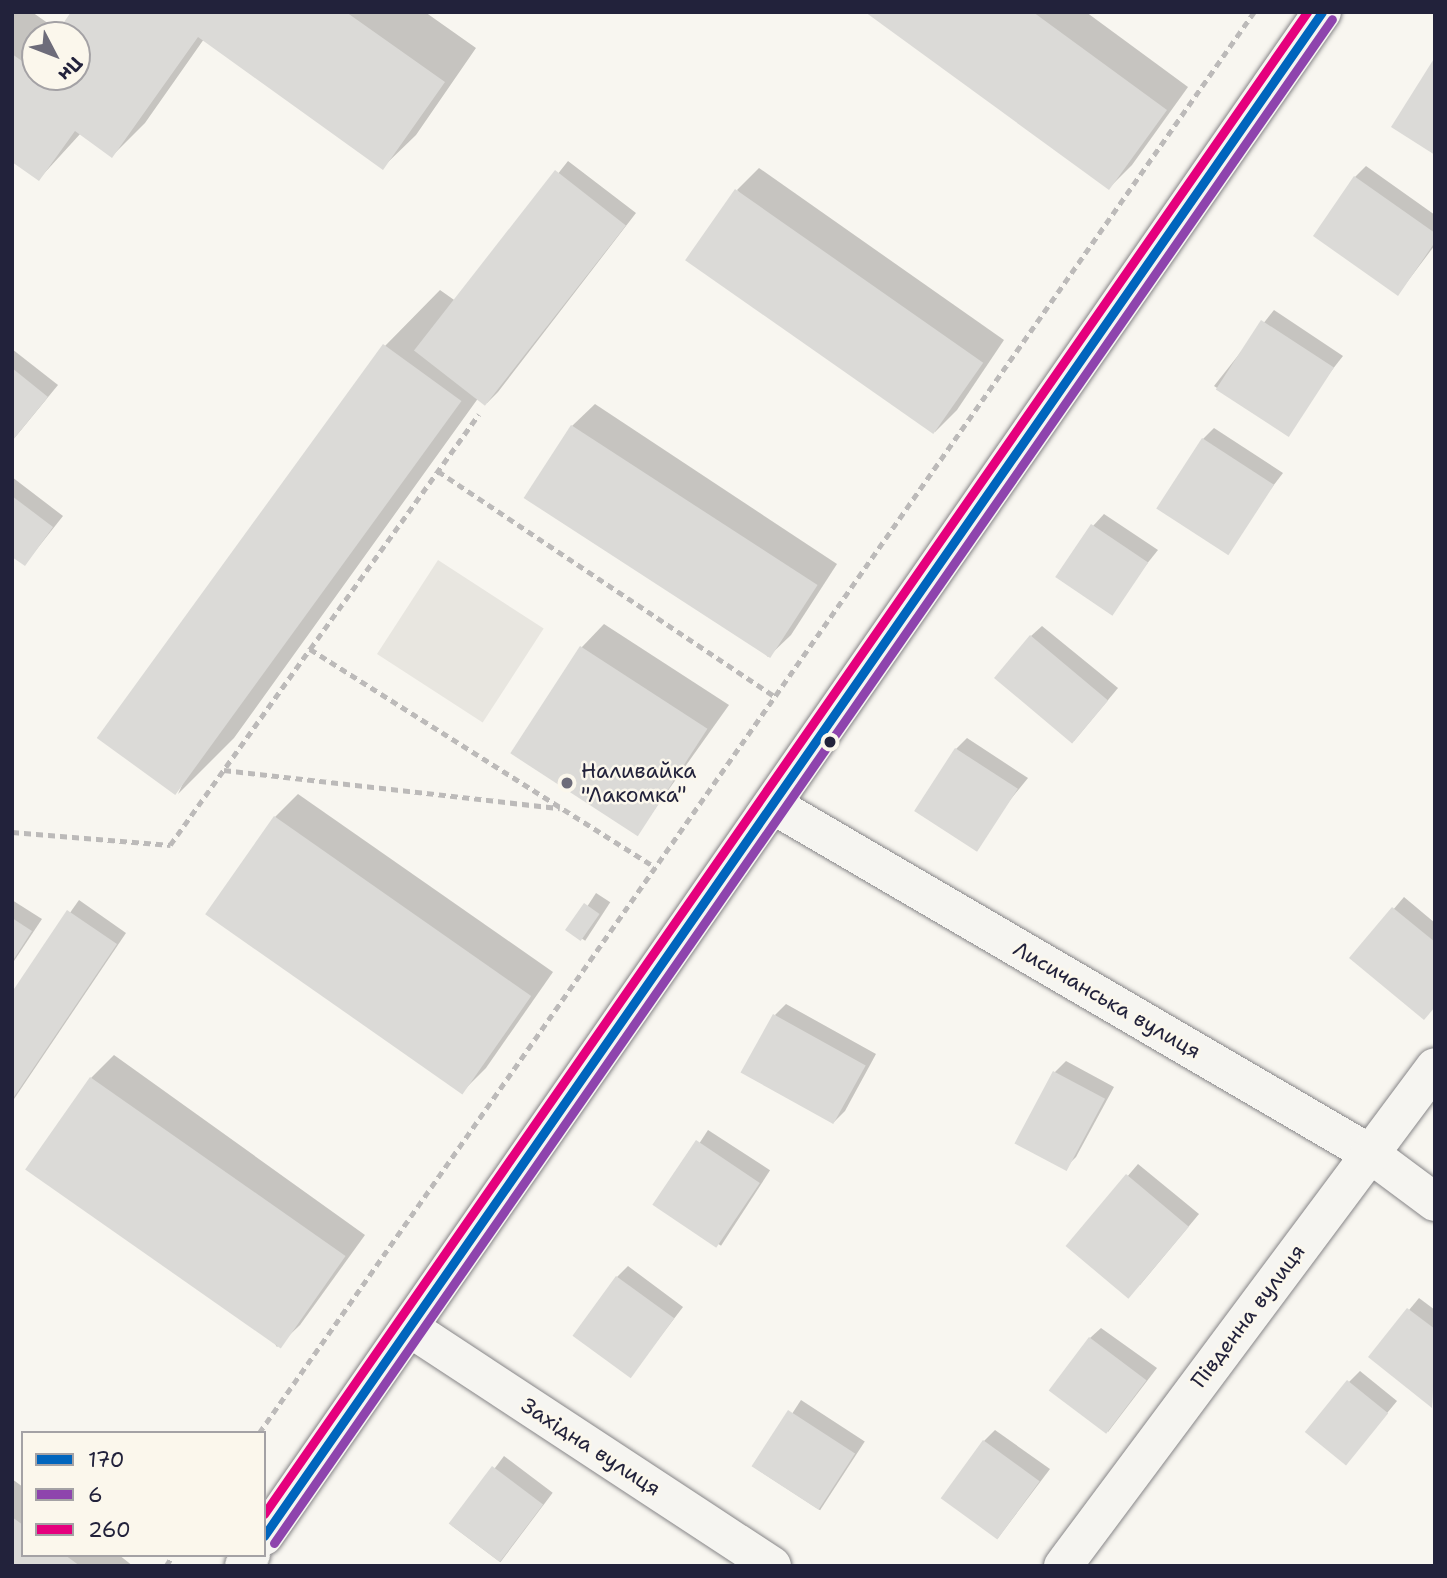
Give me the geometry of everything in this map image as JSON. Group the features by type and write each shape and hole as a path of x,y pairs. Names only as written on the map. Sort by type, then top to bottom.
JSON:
{"main road":[{"path":"266,1533 1322,12"},
{"name":"Лисичанська вулиця","path":"773,805 1369,1153 1435,1202"},
{"name":"Південна вулиця","path":"1063,1566 1435,1067"},
{"name":"Західна вулиця","path":"410,1328 772,1566"}],"path":[{"path":"260,1431 1254,12"},
{"path":"12,832 170,845 479,414"},
{"path":"438,471 774,696"},
{"path":"310,649 655,867"},
{"path":"223,770 562,808"}],"shaded area":[{"path":"438,560 544,629 483,723 377,654"}],"building":[{"path":"71,12 346,12 445,82 383,170 198,37 112,158 75,131 39,181 12,162 12,54 21,60 21,91 91,91 91,21 65,21"},
{"path":"865,12 1033,12 1167,110 1109,190"},
{"path":"1435,57 1435,155 1391,127"},
{"path":"555,170 626,225 485,406 414,350"},
{"path":"1354,176 1435,233 1435,242 1398,296 1313,236"},
{"path":"735,189 983,363 933,434 685,260"},
{"path":"1261,320 1334,367 1289,437 1216,390"},
{"path":"383,344 461,401 175,795 97,738"},
{"path":"12,368 48,397 12,441"},
{"path":"571,425 818,585 770,658 524,498"},
{"path":"1202,438 1274,485 1228,555 1156,508"},
{"path":"12,496 53,527 25,566 12,557"},
{"path":"1091,524 1148,563 1112,616 1055,577"},
{"path":"1030,635 1108,701 1072,743 994,678"},
{"path":"580,646 707,729 638,836 510,753"},
{"path":"955,748 1018,789 977,852 914,811"},
{"path":"274,816 531,996 462,1094 205,914"},
{"path":"584,903 600,914 581,941 565,930"},
{"path":"1392,907 1435,942 1435,1007 1424,1020 1349,958"},
{"path":"67,910 117,944 12,1100 12,992"},
{"path":"12,918 32,931 12,962"},
{"path":"773,1014 866,1065 833,1124 741,1073"},
{"path":"1053,1071 1105,1099 1067,1171 1015,1143"},
{"path":"90,1077 346,1256 281,1349 25,1170"},
{"path":"696,1140 760,1183 716,1248 652,1205"},
{"path":"1126,1174 1189,1227 1128,1299 1066,1246"},
{"path":"616,1276 674,1318 631,1378 573,1336"},
{"path":"1407,1308 1435,1329 1432,1408 1368,1357"},
{"path":"1089,1337 1147,1380 1106,1434 1049,1391"},
{"path":"1347,1380 1388,1413 1346,1465 1305,1432"},
{"path":"788,1410 855,1454 819,1510 752,1466"},
{"path":"983,1440 1040,1481 997,1539 941,1498"},
{"path":"492,1466 543,1505 500,1562 449,1524"},
{"path":"12,1517 21,1524 21,1557 68,1557 80,1566 12,1566"}],"transit line":[{"name":"260","path":"266,1511 1307,12"},
{"name":"170","path":"266,1533 1322,12"},
{"name":"6","path":"274,1543 1332,19"}],"place":[{"name":"Наливайка \"Лакомка\"","path":"567,783"}]}
